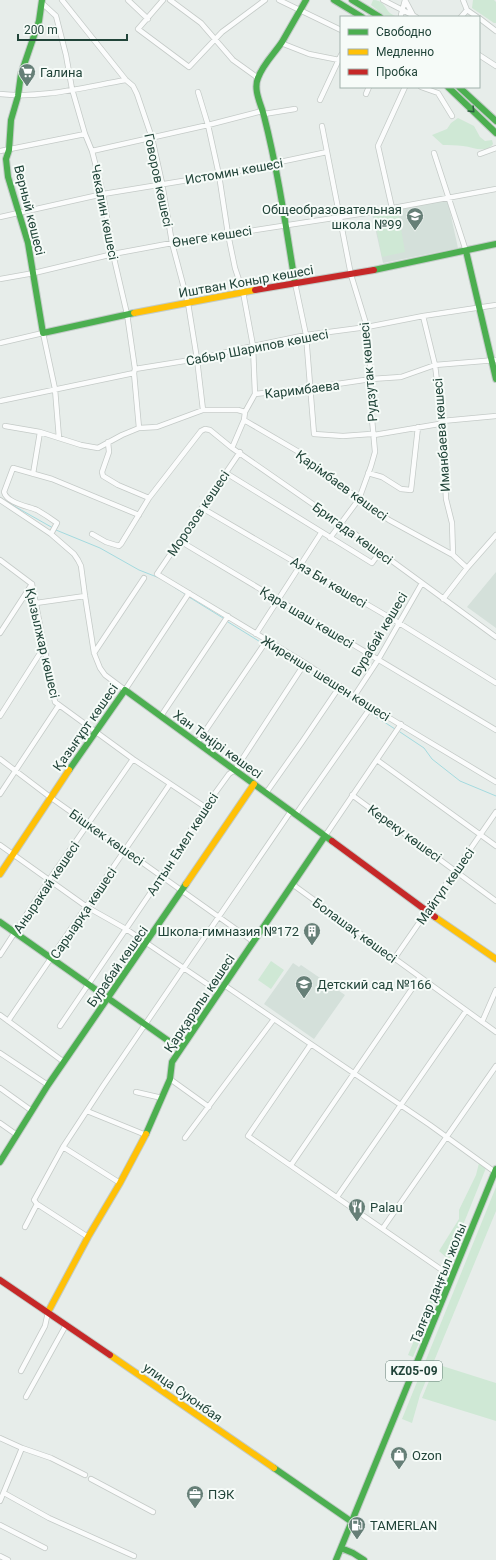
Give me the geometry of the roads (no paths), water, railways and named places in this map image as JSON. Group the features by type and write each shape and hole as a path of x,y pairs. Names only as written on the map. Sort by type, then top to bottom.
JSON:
{"street":[{"name":"Говоров көшесі","path":"62,0 137,94 152,138 162,183 172,242 188,302 203,410"},
{"path":"128,0 148,19"},
{"path":"163,0 138,29 188,66 191,66 222,32 265,0"},
{"path":"170,0 201,23 233,60 258,78"},
{"path":"279,0 340,30"},
{"path":"306,0 282,43 273,53 258,78 257,87 258,97 275,164 284,225 306,335 314,434 343,436 374,435 439,424 442,421 496,416"},
{"path":"334,0 360,16"},
{"path":"352,0 378,16"},
{"path":"383,0 414,16"},
{"path":"401,15 405,0"},
{"path":"405,0 414,16"},
{"path":"463,0 467,10 475,16"},
{"name":"Чекалин көшесі","path":"42,2 56,16 66,55 72,89 85,134 92,151 103,194 112,254 127,314 135,371 139,428"},
{"name":"Верный көшесі","path":"42,2 35,35 21,74 18,96 11,120 6,167 18,214 28,242 43,333"},
{"path":"462,16 467,10"},
{"path":"480,19 496,31"},
{"path":"282,43 309,54 340,57 320,100"},
{"path":"480,56 496,66"},
{"path":"0,94 18,96 126,80"},
{"path":"366,94 369,88"},
{"path":"392,208 378,146 405,88"},
{"path":"424,88 438,93 452,116"},
{"path":"449,88 496,133"},
{"path":"460,88 496,121"},
{"path":"198,92 208,125 219,175 235,268 243,292 252,346 255,394"},
{"path":"92,151 263,112 295,109"},
{"name":"Рудзутак көшесі","path":"322,126 350,275 367,327 375,452 359,499 330,538"},
{"path":"0,151 85,134"},
{"path":"480,154 496,148"},
{"name":"Истомин көшесі","path":"0,217 103,194 162,183 219,175 327,152"},
{"path":"434,153 466,251 494,361 496,379"},
{"name":"Өнеге көшесі","path":"0,279 34,273 112,254 172,242 340,217 496,189"},
{"name":"Иштван Коныр көшесі","path":"0,343 127,314 243,292 350,275 496,244"},
{"name":"Сабыр Шарипов көшесі","path":"0,401 135,371 197,360 252,346 306,335 367,327 423,316 496,305"},
{"name":"Иманбаева көшесі","path":"423,316 435,365 442,421 446,499 452,522 453,555"},
{"path":"43,333 55,389 59,438"},
{"name":"Каримбаева","path":"245,412 255,394 371,379 401,377 435,365 494,361"},
{"path":"5,426 40,432 81,445 98,448 139,428 157,428 203,410 238,410 245,412 244,420 232,448"},
{"name":"Қарімбаев көшесі","path":"244,420 304,455 310,464 359,499 390,520 453,555 467,568"},
{"path":"368,473 382,477 401,489 411,490 418,427"},
{"name":"Бригада көшесі","path":"149,498 202,430 210,430 232,448 240,452 340,523 496,637"},
{"path":"33,474 40,432"},
{"path":"92,534 106,542 119,546 123,542 149,498 104,476 102,472 108,452 108,442"},
{"name":"Морозов көшесі","path":"157,574 240,452"},
{"path":"53,530 57,523 44,515 12,501 4,494 13,468 52,479 139,515"},
{"path":"226,473 321,533 372,563 380,552"},
{"name":"Хан Тәңірі көшесі","path":"0,500 53,530 78,560 81,566 84,596 94,653 102,671 125,690 427,912 496,959"},
{"name":"Аяз Би көшесі","path":"202,508 399,623 496,683"},
{"path":"256,634 321,533"},
{"path":"443,599 467,568 496,535"},
{"name":"Қара шаш көшесі","path":"180,541 496,730"},
{"name":"Қызылжар көшесі","path":"0,560 32,584 55,702 133,759 205,807"},
{"name":"Жиренше шешен көшесі","path":"157,574 267,640 355,695 371,707 496,782"},
{"path":"94,653 144,578"},
{"name":"Бурабай көшесі","path":"355,695 378,660 422,583"},
{"path":"0,633 32,584"},
{"name":"Қазығұрт көшесі","path":"0,874 50,797 96,733 189,593"},
{"path":"36,603 84,596"},
{"path":"161,716 228,616"},
{"path":"197,743 267,640"},
{"path":"0,716 44,647"},
{"name":"Алтын Емел көшесі","path":"60,1026 162,876 205,807 229,774 235,770 305,664"},
{"name":"Бурабай көшесі","path":"266,793 340,686"},
{"path":"0,794 59,705"},
{"path":"88,1237 37,1204 34,1200 63,1147 145,1023 218,918 371,707"},
{"name":"Қарқаралы көшесі","path":"48,1312 88,1237 146,1136 170,1079 172,1062 401,724"},
{"name":"Бішкек көшесі","path":"0,759 88,825 254,942"},
{"name":"Аныракай көшесі","path":"0,955 49,880 133,759"},
{"path":"377,760 496,846"},
{"name":"Сарыарқа көшесі","path":"8,1022 170,784"},
{"name":"Бурабай көшесі","path":"0,1160 48,1085 254,784"},
{"name":"Кереку көшесі","path":"352,795 496,900"},
{"name":"Майгүл көшесі","path":"394,959 496,812"},
{"path":"0,845 87,907 126,929 219,992"},
{"name":"Болашақ көшесі","path":"292,884 496,1032"},
{"path":"0,922 180,1049"},
{"path":"291,1165 420,977"},
{"path":"224,985 495,1170"},
{"path":"482,1022 496,990"},
{"path":"337,1197 466,1011"},
{"path":"0,1015 64,1062"},
{"path":"186,1138 274,1019"},
{"path":"311,1044 248,1136 452,1277"},
{"path":"0,1053 48,1085"},
{"path":"383,1228 496,1066"},
{"path":"170,1079 209,1107"},
{"path":"0,1088 32,1111"},
{"path":"136,1092 162,1098"},
{"path":"87,1111 146,1136"},
{"path":"0,1123 17,1135"},
{"path":"63,1147 120,1183"},
{"name":"Талғар даңғыл жолы","path":"336,1560 495,1170"},
{"path":"25,1227 37,1204"},
{"name":"улица Суюнбая","path":"0,1280 183,1404 352,1522"},
{"path":"21,1371 45,1326 48,1312"},
{"path":"26,1397 66,1325"},
{"path":"0,1438 22,1448 52,1458 85,1476"},
{"path":"0,1502 22,1448"},
{"path":"91,1479 153,1512"},
{"path":"4,1493 49,1518 134,1556"},
{"path":"0,1525 45,1548"},
{"path":"341,1548 364,1560"},
{"path":"0,1556 8,1560"}],"waterway":[{"path":"7,502 53,528"},
{"path":"56,530 100,548 139,570 162,579"},
{"path":"174,587 185,594"},
{"path":"189,597 223,618"},
{"path":"228,622 262,643"},
{"path":"267,646 300,666"},
{"path":"305,669 335,687"},
{"path":"340,691 366,710"},
{"path":"370,713 395,729"},
{"path":"400,732 424,748 432,759 460,781 496,796"}],"place":[{"name":"Галина","path":"27,87"},
{"name":"Общеобразовательная школа №99","path":"415,231"},
{"name":"Школа-гимназия №172","path":"312,946"},
{"name":"Детский сад №166","path":"304,999"},
{"name":"Palau","path":"357,1222"},
{"name":"Ozon","path":"399,1470"},
{"name":"ПЭК","path":"195,1509"},
{"name":"TAMERLAN","path":"357,1540"}]}
